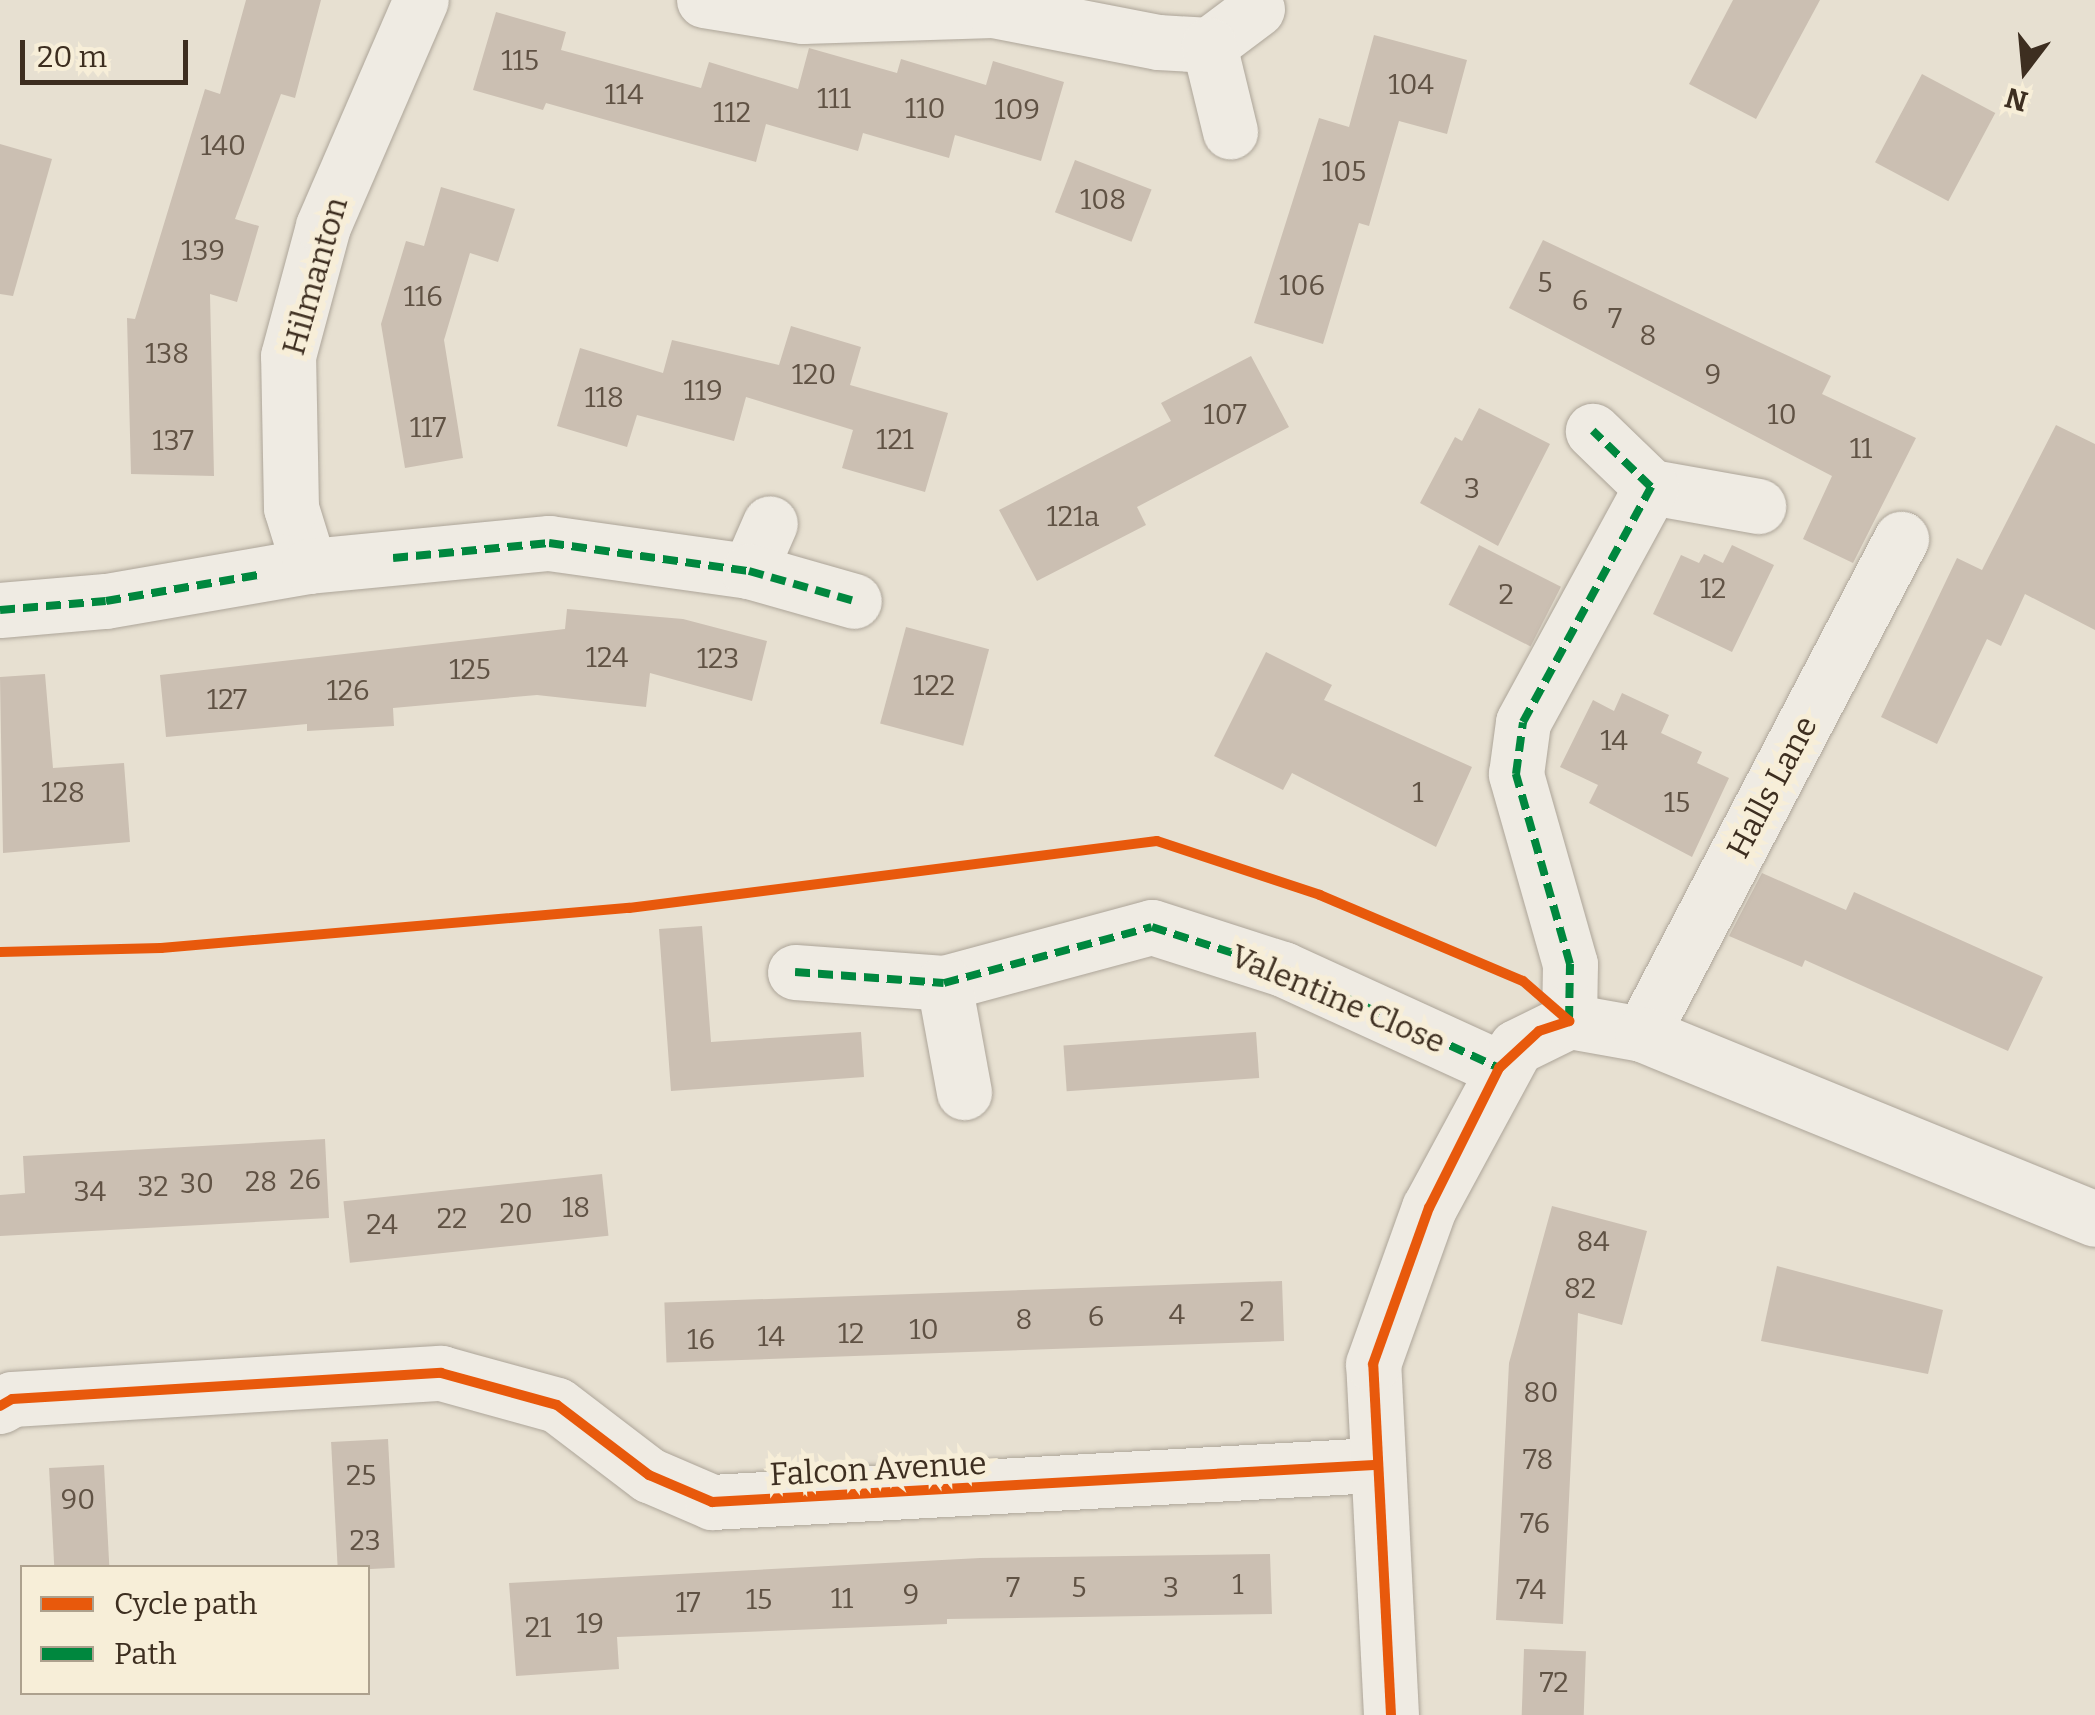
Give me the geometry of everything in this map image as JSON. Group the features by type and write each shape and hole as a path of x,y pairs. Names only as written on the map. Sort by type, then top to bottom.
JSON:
{"street":[{"name":"Hilmanton","path":"309,566 291,508 288,356 323,226 422,0"},
{"path":"704,0 802,16 994,10 1158,42 1209,45 1258,9"},
{"path":"1209,45 1230,131"},
{"path":"1594,431 1652,487 1758,506"},
{"path":"1569,1021 1570,964 1516,774 1522,722 1652,487"},
{"name":"Halls Lane","path":"1642,1034 1901,539"},
{"path":"0,610 106,601 309,566 548,543 760,547 854,601"},
{"name":"Valentine Close","path":"795,972 944,983 1152,927 1283,969 1499,1068"},
{"path":"944,983 964,1092"},
{"path":"1391,1715 1394,1678 1374,1465 1373,1364 1429,1208 1499,1068 1528,1039 1569,1021 1642,1034 2095,1219"},
{"name":"Falcon Avenue","path":"0,1406 12,1399 440,1374 557,1405 649,1475 712,1502 1374,1465"}],"building":[{"path":"246,0 321,0 295,98 281,94 235,219 259,226 237,302 210,294 214,476 131,474 127,318 135,319 205,89 220,94"},
{"path":"1733,0 1820,0 1756,119 1689,84"},
{"path":"496,12 566,32 561,50 701,88 709,62 798,89 809,48 897,73 901,59 986,85 993,61 1064,82 1041,161 955,135 949,158 863,133 858,151 766,124 756,162 546,103 543,110 473,90"},
{"path":"1374,35 1467,60 1447,134 1399,121 1369,226 1359,223 1323,344 1254,323 1319,118 1349,127"},
{"path":"1922,74 1995,113 1948,201 1875,162"},
{"path":"0,144 52,159 13,296 0,294"},
{"path":"1075,160 1152,189 1131,242 1055,212"},
{"path":"441,187 515,209 498,262 470,253 444,340 463,458 405,468 381,324 406,241 424,246"},
{"path":"1543,240 1831,376 1822,394 1916,438 1853,563 1803,539 1832,476 1509,308"},
{"path":"791,326 861,347 850,385 948,413 925,492 842,468 853,430 746,397 734,441 637,415 627,447 557,426 580,348 663,373 672,340 779,365"},
{"path":"1251,356 1289,427 1137,507 1146,525 1037,581 999,510 1171,421 1161,403"},
{"path":"1479,408 1550,444 1498,546 1420,503 1455,437 1462,441"},
{"path":"2056,425 2095,444 2095,630 2025,594 2001,646 1987,639 1937,744 1881,717 1957,558 1982,570"},
{"path":"1479,545 1561,587 1531,646 1449,605"},
{"path":"1732,545 1774,565 1732,652 1653,614 1681,555 1699,563 1704,554 1723,563"},
{"path":"567,609 683,619 767,641 752,701 650,673 646,707 537,695 393,708 394,726 307,731 307,724 166,737 160,675 565,629"},
{"path":"906,627 989,649 963,746 880,724"},
{"path":"1266,652 1332,685 1324,700 1472,767 1436,847 1292,773 1283,790 1214,756"},
{"path":"45,674 53,768 124,763 130,842 3,853 0,677"},
{"path":"1622,693 1669,715 1661,733 1702,752 1697,763 1729,778 1692,857 1589,803 1598,785 1560,767 1593,700 1614,711"},
{"path":"1762,873 1846,910 1854,892 2043,977 2008,1051 1805,960 1802,967 1729,936"},
{"path":"702,926 711,1042 861,1032 864,1077 671,1091 659,929"},
{"path":"1256,1032 1259,1078 1067,1091 1063,1045"},
{"path":"325,1139 329,1218 0,1236 0,1195 25,1193 23,1156"},
{"path":"602,1174 608,1236 350,1263 343,1201"},
{"path":"1552,1206 1647,1231 1622,1325 1578,1313 1563,1624 1496,1620 1509,1363"},
{"path":"1777,1266 1943,1310 1928,1374 1761,1341"},
{"path":"1282,1281 1284,1341 666,1363 664,1303"},
{"path":"388,1439 395,1568 338,1565 331,1442"},
{"path":"104,1465 109,1565 54,1565 49,1468"},
{"path":"1270,1554 1272,1614 947,1619 947,1624 617,1637 619,1669 516,1676 509,1583 980,1558"},
{"path":"1524,1649 1586,1651 1584,1715 1522,1715"}],"marked path":[{"path":"1569,1021 1570,964 1516,774 1523,722 1651,487 1593,431"},
{"path":"393,558 549,543 749,571 854,601"},
{"path":"0,610 106,601 258,575"},
{"path":"795,972 944,983 1152,927 1283,969 1499,1068"}],"cycle path":[{"path":"0,952 161,948 629,908 1157,841 1320,895 1523,981 1569,1021"},
{"path":"1391,1715 1373,1364 1429,1208 1499,1068 1539,1031 1569,1021"},
{"path":"0,1406 12,1399 441,1373 557,1405 649,1475 712,1502 1374,1465"}]}
